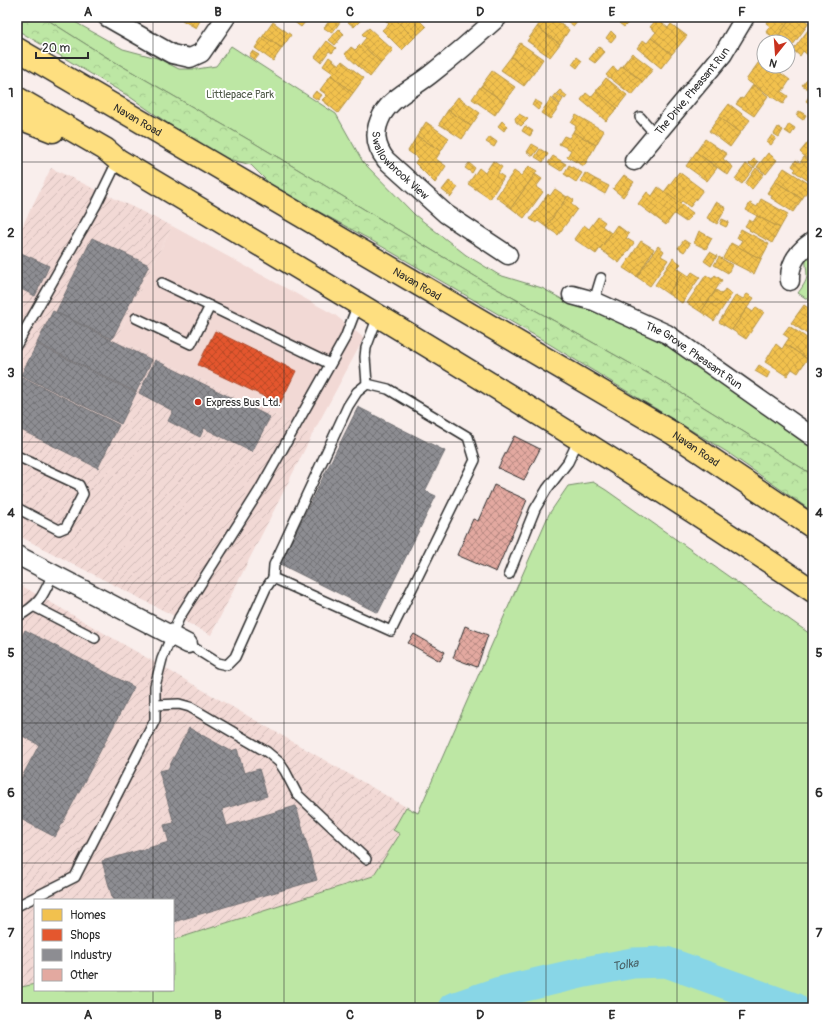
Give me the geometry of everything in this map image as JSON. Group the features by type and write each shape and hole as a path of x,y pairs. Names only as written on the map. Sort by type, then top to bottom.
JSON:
{"highway":[{"name":"Navan Road","path":"17,49 674,434 813,526"},
{"path":"17,98 579,438 705,518 813,591"},
{"path":"17,117 111,155"}],"street":[{"path":"107,17 172,54 190,58 201,53 226,17"},
{"name":"Swallowbrook View","path":"498,17 463,49 398,97 382,115 375,136 378,150 391,164 446,214 508,255"},
{"name":"The Drive, Pheasant Run","path":"634,162 723,54 745,17"},
{"path":"790,281 790,272 795,258 813,241"},
{"name":"The Grove, Pheasant Run","path":"572,294 594,301 667,334 811,430"},
{"path":"17,554 188,644"}],"lane":[{"path":"640,117 656,135"},
{"path":"17,344 92,212 111,155"},
{"path":"594,301 601,278"},
{"path":"162,283 330,364"},
{"path":"17,906 74,877 155,720 156,686 162,659 171,635 184,608 259,491 345,338 358,304"},
{"path":"136,318 191,344 210,306"},
{"path":"367,384 365,357 366,348 378,316"},
{"path":"273,578 390,631 475,460 468,437 388,389 367,384"},
{"path":"188,644 218,662 227,665 235,657 266,588 273,578 274,565 348,406 357,392 367,384"},
{"path":"509,574 534,509 547,488 568,462 579,438"},
{"path":"17,456 79,486 83,494 66,527 59,530 17,508"},
{"path":"17,617 35,607 53,574"},
{"path":"35,607 96,638"},
{"path":"155,705 179,704 190,707 267,752 279,762 296,794 366,859"}],"shaded area":[{"path":"51,168 172,226 116,339 275,415 312,435 211,635 17,535 17,237"},
{"path":"172,226 335,315 364,338 312,435 275,415 116,339"},
{"path":"17,583 406,807 393,830 400,834 373,876 174,940 174,899 34,899 34,984 17,988"}],"green space":[{"path":"17,17 43,17 103,55 251,141 483,281 665,383 813,475 813,512 727,452 541,339 369,239 272,186 251,165 225,158 186,136 130,97 17,30"},
{"name":"Littlepace Park","path":"43,17 66,17 123,49 157,58 179,69 197,69 216,66 231,46 336,114 363,162 415,215 466,255 499,275 542,288 567,302 635,325 670,346 813,447 813,475 665,383 483,281 251,141 103,55"},
{"path":"813,250 813,303 798,293 807,278 807,255"},
{"path":"593,482 813,636 813,1008 795,1004 675,955 637,957 538,974 436,1008 17,1008 17,988 34,984 34,991 174,991 174,940 373,876 400,834 393,830 406,807 418,813 549,514 568,486"},
{"path":"640,970 672,970 759,1008 484,1008 500,1002"}],"building: Homes":[{"path":"184,17 202,17 196,28 182,20"},
{"path":"288,17 309,17 301,27"},
{"path":"332,17 343,18 332,33 324,28"},
{"path":"353,17 362,19 354,27 348,22"},
{"path":"382,17 393,17 414,38 402,50 382,30 389,24"},
{"path":"416,17 426,27 414,38 394,18"},
{"path":"544,17 551,17 569,30 560,44 537,27"},
{"path":"561,17 581,17 574,26"},
{"path":"624,17 630,21 624,27 619,23"},
{"path":"770,17 792,17 780,34 769,34 766,32 770,26 766,23"},
{"path":"792,17 801,17 809,23 796,41 796,34 780,34"},
{"path":"657,19 668,28 671,24 687,36 672,54 651,38 656,32 650,27"},
{"path":"273,22 291,35 282,48 263,36"},
{"path":"811,26 813,27 813,51 809,56 803,51 800,56 796,53 796,46"},
{"path":"537,27 560,44 550,57 527,41"},
{"path":"369,28 393,50 381,63 361,44 366,38 362,34"},
{"path":"339,29 344,34 335,45 329,40"},
{"path":"611,31 616,36 611,42 606,38"},
{"path":"263,36 282,48 273,61 255,48"},
{"path":"651,38 672,54 661,68 637,48 643,40 647,43"},
{"path":"327,41 336,48 332,53 329,51 321,62 315,57"},
{"path":"520,43 543,59 534,73 511,57"},
{"path":"361,44 381,63 370,77 345,54 351,47 355,50"},
{"path":"599,47 605,52 595,63 589,59"},
{"path":"252,51 259,55 255,60 249,56"},
{"path":"632,53 653,69 643,82 622,66"},
{"path":"329,57 339,65 342,61 364,78 353,93 331,75 333,73 323,66"},
{"path":"511,57 534,73 524,86 501,70"},
{"path":"577,57 582,61 577,68 572,64"},
{"path":"622,66 643,82 632,95 606,75 613,67 618,71"},
{"path":"756,66 756,74 782,74 790,80 782,92 788,96 783,104 746,80"},
{"path":"492,71 515,87 504,102 481,86"},
{"path":"331,75 353,93 338,113 322,100 327,95 320,90"},
{"path":"606,78 627,95 617,108 596,91"},
{"path":"807,79 812,82 808,89 802,85"},
{"path":"753,85 768,96 754,116 736,104 741,98 743,99"},
{"path":"481,86 504,102 495,115 472,99"},
{"path":"560,90 567,96 565,99 557,93"},
{"path":"316,91 322,95 318,100 312,96"},
{"path":"596,91 617,108 606,121 581,100 586,93 591,97"},
{"path":"812,92 813,93 812,105 806,101"},
{"path":"556,94 563,99 560,104 553,98"},
{"path":"458,97 480,113 471,126 448,110"},
{"path":"551,98 560,105 550,119 541,113"},
{"path":"535,100 542,104 538,110 532,105"},
{"path":"729,104 750,120 740,133 719,117"},
{"path":"448,110 471,126 462,139 439,124"},
{"path":"799,111 806,115 803,120 796,115"},
{"path":"519,114 528,119 521,126 516,122 515,118"},
{"path":"576,115 604,131 596,145 573,132 576,126 571,123"},
{"path":"719,117 740,133 730,147 709,131"},
{"path":"502,121 507,126 504,131 498,126"},
{"path":"426,122 449,138 441,151 417,136"},
{"path":"789,124 795,128 791,135 785,131"},
{"path":"525,126 533,131 530,136 522,131"},
{"path":"778,127 783,130 779,137 774,134"},
{"path":"573,132 596,145 584,166 567,157 571,150 559,144 564,136 569,138"},
{"path":"772,135 776,138 771,145 767,142"},
{"path":"417,136 441,151 436,159 446,166 435,183 415,163 418,158 408,151"},
{"path":"490,137 497,142 494,147 486,142"},
{"path":"705,139 727,154 723,159 733,167 728,175 696,152"},
{"path":"809,141 813,144 813,164 800,152"},
{"path":"532,144 539,148 533,156 527,152"},
{"path":"540,149 548,154 543,162 535,157"},
{"path":"696,152 717,168 707,181 686,166"},
{"path":"768,153 777,160 766,174 757,167"},
{"path":"553,156 566,164 561,171 548,163"},
{"path":"804,157 813,164 813,184 794,171 796,169 792,166 796,160 800,163"},
{"path":"754,159 758,162 754,168 749,164"},
{"path":"493,161 502,167 498,173 504,177 490,199 468,184 479,168 485,173"},
{"path":"469,163 475,168 472,173 465,168"},
{"path":"746,164 753,169 742,184 735,179"},
{"path":"569,165 582,173 576,182 564,174"},
{"path":"529,166 537,171 511,208 496,197 514,171 521,176"},
{"path":"756,168 764,174 752,189 745,184"},
{"path":"784,168 811,185 802,199 775,181"},
{"path":"679,172 703,190 690,207 682,201 680,203 664,192"},
{"path":"585,173 595,179 591,186 581,181"},
{"path":"535,174 542,179 536,187 543,192 524,218 511,208"},
{"path":"624,175 634,182 623,197 613,189"},
{"path":"595,179 609,186 605,194 591,186"},
{"path":"449,181 458,187 451,197 442,190"},
{"path":"775,181 802,199 793,212 771,198 772,196 767,193"},
{"path":"658,187 693,213 686,222 674,214 666,225 638,204 647,192 652,196"},
{"path":"555,189 567,197 546,227 538,221 536,223 530,219 548,194 550,196"},
{"path":"568,196 574,200 571,204 577,209 558,235 546,227"},
{"path":"761,199 788,214 780,228 746,210 750,203 757,207"},
{"path":"716,202 726,208 717,224 707,218"},
{"path":"757,216 780,228 772,243 749,230 750,229 745,226 749,220 753,222"},
{"path":"598,217 605,222 602,226 611,233 596,254 574,239 584,225 589,229"},
{"path":"722,219 729,222 726,227 720,224"},
{"path":"617,225 629,234 626,238 634,243 619,263 600,249"},
{"path":"741,229 769,244 761,259 738,247 742,240 737,238"},
{"path":"699,231 712,238 706,249 694,243"},
{"path":"684,240 690,244 684,252 678,248"},
{"path":"641,241 654,249 637,277 623,268"},
{"path":"731,243 761,259 754,274 723,258"},
{"path":"658,246 664,251 661,256 668,260 650,286 637,277"},
{"path":"710,252 717,256 711,266 704,261"},
{"path":"719,257 732,265 728,273 714,265"},
{"path":"673,258 681,264 677,268 683,272 668,294 655,285"},
{"path":"683,272 689,276 692,272 700,277 682,303 668,294"},
{"path":"706,275 712,279 715,275 722,280 701,312 687,303"},
{"path":"725,289 732,294 714,321 701,312 716,290 722,294"},
{"path":"747,294 754,298 732,330 719,322 736,295 743,299"},
{"path":"804,305 813,311 813,338 791,323"},
{"path":"756,307 764,312 746,339 732,330 747,308 753,312"},
{"path":"789,326 813,342 813,350 807,359 785,344 789,338 783,334"},
{"path":"776,344 782,349 785,344 807,359 798,373 792,369 787,376 765,362"},
{"path":"759,365 770,372 767,378 755,371"}],"building: Shops":[{"path":"215,331 296,371 280,404 198,365"}],"building: Industry":[{"path":"92,238 149,265 112,339 56,312"},
{"path":"17,251 49,266 35,296 17,287"},
{"path":"53,311 152,360 136,392 37,343"},
{"path":"37,344 136,393 121,424 21,375"},
{"name":"Express Bus Ltd.","path":"155,360 270,417 252,452 204,428 200,437 168,421 173,411 139,393"},
{"path":"22,377 119,425 98,468 17,428 17,388"},
{"path":"358,407 445,451 425,491 436,496 378,613 280,564"},
{"path":"25,630 134,687 55,837 17,817 17,786 39,745 17,733 17,646"},
{"path":"189,728 231,751 237,749 244,773 259,769 267,796 222,809 227,826 296,806 317,880 174,922 174,899 113,899 102,861 169,842 164,825 174,823 159,771 168,769"}],"building: Other":[{"path":"514,436 540,449 524,480 498,468"},
{"path":"494,485 527,500 496,572 457,555 473,519 478,521"},
{"path":"465,626 488,635 477,667 453,658"},
{"path":"414,634 445,652 440,661 408,643"}],"waterway":[{"name":"Tolka","path":"453,1008 500,992 585,972 633,963 666,962 794,1008"}],"place":[{"name":"Express Bus Ltd.","path":"198,402"}]}
